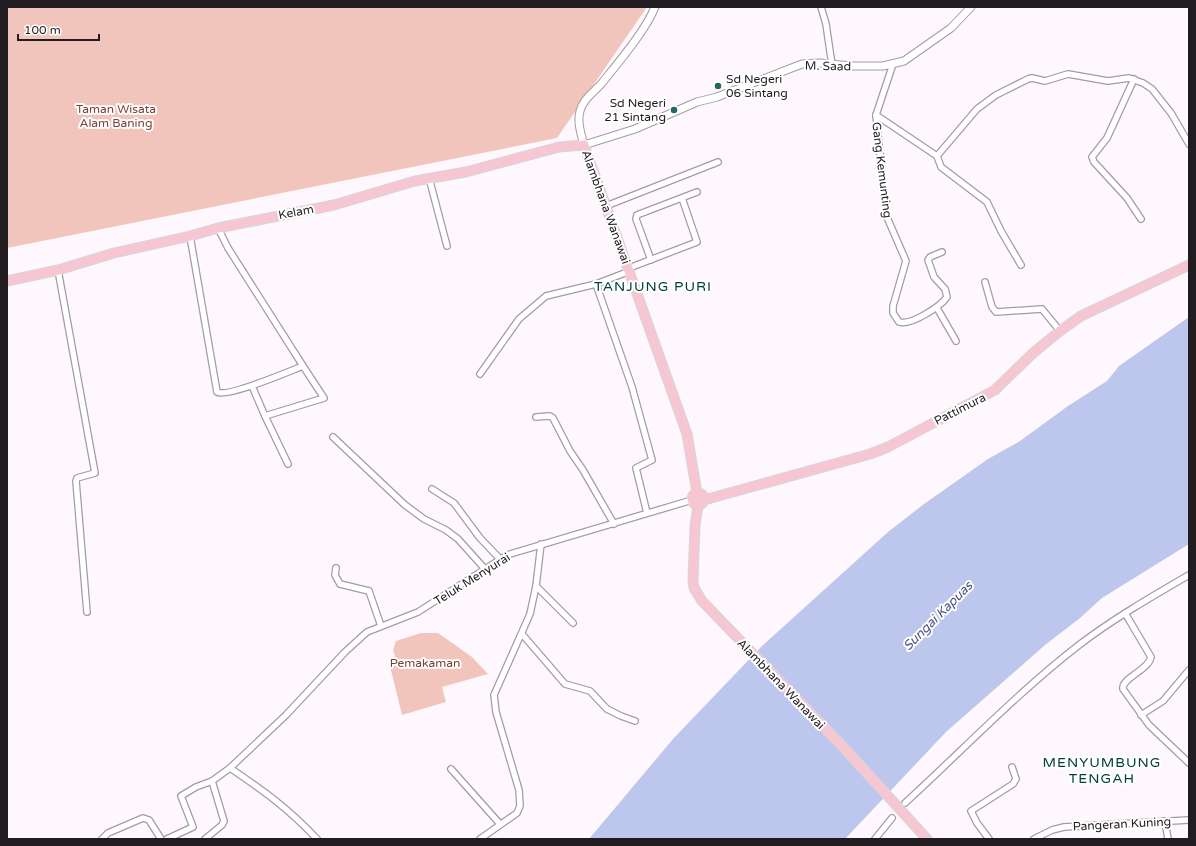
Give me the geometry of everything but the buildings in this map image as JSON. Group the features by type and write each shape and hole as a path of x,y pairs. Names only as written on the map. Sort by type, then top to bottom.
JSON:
{"main road":[{"name":"Kelam","path":"7,281 58,270 114,253 190,236 218,228 334,205 429,178 466,172 559,147 584,144"},
{"name":"Alambhana Wanawai","path":"584,144 688,434 698,500 695,526 693,580 696,594 715,616 846,750 927,839"},
{"name":"Pattimura","path":"698,500 870,454 888,447 995,390 1060,330 1082,316 1100,306 1189,265"}],"street":[{"name":"Alambhana Wanawai","path":"584,144 579,123 580,113 585,100 601,84 622,58 655,7"},
{"path":"821,7 826,24 832,64"},
{"name":"M. Saad","path":"584,144 623,134 697,102 717,97 802,64 820,63 866,66 893,64 904,61 951,28 971,7"},
{"name":"Gang Kemunting","path":"893,64 876,115 886,215 906,261 893,306 893,313 897,321 902,323 937,308"},
{"path":"937,156 977,109 996,95 1028,78 1045,81 1059,75 1068,74 1108,81 1124,78 1134,79 1152,89 1171,113 1189,144"},
{"path":"1134,79 1105,141 1092,157 1094,162 1126,198 1141,218"},
{"path":"876,115 937,156 940,168 985,200 1021,265"},
{"path":"606,206 718,162"},
{"path":"429,178 447,246"},
{"path":"651,260 636,219 637,215 697,192"},
{"path":"480,374 503,339 519,319 532,306 552,293 596,284 697,242 682,198"},
{"path":"218,228 228,248 324,398 265,416"},
{"path":"190,236 215,389 219,394 252,386 303,366"},
{"path":"942,252 928,258 934,277 947,294 946,299 937,308 956,341"},
{"path":"58,270 95,472 78,478 76,481 87,612"},
{"path":"985,282 992,308 996,312 1042,308 1060,330"},
{"path":"596,284 632,387 652,460 652,462 636,468 647,514"},
{"path":"252,386 288,464"},
{"path":"536,417 550,416 553,418 570,451 584,470 614,524"},
{"path":"333,437 405,505 458,539 485,569"},
{"path":"432,489 454,503 480,538 500,559"},
{"name":"Teluk Menyurai","path":"167,839 192,826 181,796 196,787 212,781 230,768 286,715 355,642 367,632 418,612 500,559 541,544 698,500"},
{"path":"480,839 516,813 520,806 519,790 496,712 494,695 522,634 532,606 541,544"},
{"path":"336,568 335,575 340,584 369,591 381,626"},
{"path":"905,803 1042,675 1080,645 1126,613 1189,576"},
{"path":"536,586 573,623"},
{"path":"1126,613 1151,657 1148,664 1122,686 1141,715 1189,763"},
{"path":"522,634 565,684 590,691 612,712 635,721"},
{"path":"1141,715 1163,701 1189,670"},
{"path":"989,839 977,823 971,810 1013,784 1016,779 1012,767"},
{"path":"230,768 295,815 317,839"},
{"path":"451,769 500,824"},
{"path":"205,839 222,825 224,821 212,781"},
{"path":"102,839 108,833 144,818 149,820 161,839"},
{"path":"875,839 892,818"},
{"name":"Pangeran Kuning","path":"1034,839 1052,830 1064,827 1189,820"},
{"path":"1165,821 1168,839"}],"green space":[{"name":"Taman Wisata Alam Baning","path":"7,7 647,7 557,138 7,248"},
{"name":"Pemakaman","path":"421,633 438,633 472,657 488,674 442,687 446,702 402,715 389,662 395,656 393,650 396,641"}],"water":[{"name":"Sungai Kapuas","path":"1189,317 1189,544 1102,598 1080,618 1045,645 946,732 845,839 589,839 673,739 761,647 888,532 924,504 988,459 1020,441 1068,406 1107,381 1119,366"}],"place":[{"name":"Sd Negeri 06 Sintang","path":"718,86"},
{"name":"Sd Negeri 21 Sintang","path":"674,110"}],"district":[{"name":"TANJUNG PURI","path":"653,286"},
{"name":"MENYUMBUNG TENGAH","path":"1102,770"}]}
